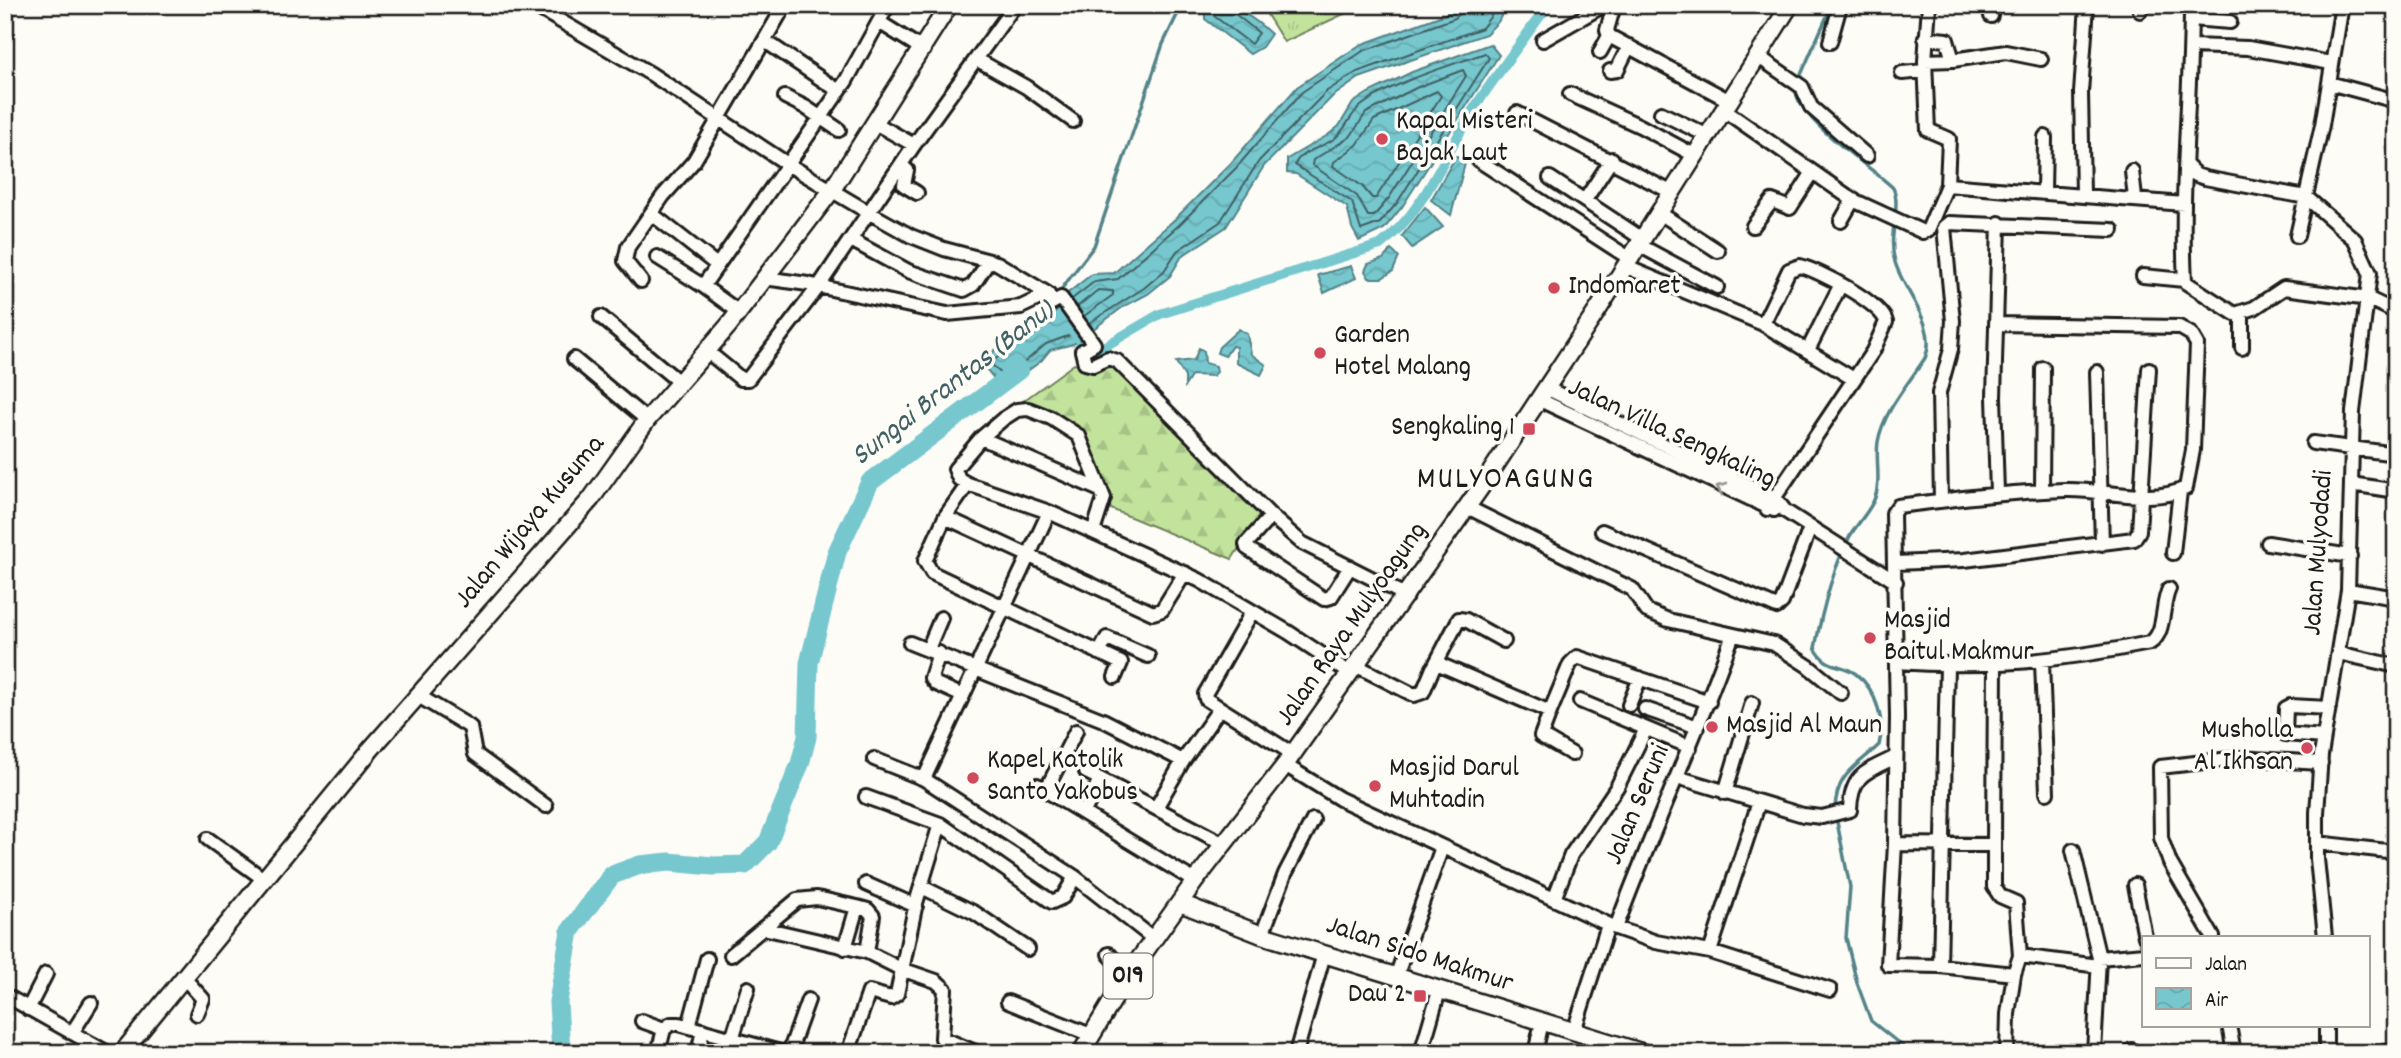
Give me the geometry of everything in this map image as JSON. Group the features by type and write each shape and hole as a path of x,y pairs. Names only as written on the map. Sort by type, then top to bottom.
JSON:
{"main road":[{"name":"Jalan Wijaya Kusuma","path":"122,1053 417,695 591,499 648,420 708,352 832,190 924,50 950,5"},
{"name":"Jalan Raya Mulyoagung","path":"1088,1047 1128,975 1195,881 1289,759 1467,508 1790,5"},
{"name":"Jalan Sido Makmur","path":"1180,903 1262,934 1574,1031 1633,1052"}],"street":[{"path":"533,5 651,74 789,165 868,212 911,236 998,263 1055,299 1088,345 1082,358 1089,365 1104,358 1117,361 1271,516 1313,551 1407,596"},
{"path":"641,281 627,264 626,253 652,214 694,161 785,5"},
{"path":"703,286 839,91 888,5"},
{"path":"708,352 741,379 748,379 851,240 914,145 1015,5"},
{"path":"1543,40 1607,5 1613,9 1606,32 1609,36 1727,106 1853,200 1924,232 1928,230 1950,186 1949,139 1928,130 1925,6"},
{"path":"2083,194 2081,124 2087,5"},
{"path":"2297,236 2329,83 2342,5"},
{"path":"1830,42 1837,6"},
{"path":"2184,279 2185,124 2192,46 2191,12 2230,22"},
{"path":"879,22 924,50"},
{"path":"1600,52 1609,36"},
{"path":"1925,38 1947,40 1953,60"},
{"path":"765,40 839,91"},
{"path":"1610,71 1617,69 1629,46"},
{"path":"2192,46 2248,48 2331,63"},
{"path":"1902,73 1953,60 2006,52 2041,59"},
{"path":"1759,57 1802,87 1811,107 1867,156"},
{"path":"976,60 1026,87 1073,121"},
{"path":"2329,83 2396,102"},
{"path":"1570,94 1640,126 1694,155"},
{"path":"785,97 839,130"},
{"path":"1517,113 1671,191"},
{"path":"1661,113 1706,135"},
{"path":"875,123 914,145"},
{"path":"2044,192 2045,137"},
{"path":"1585,201 1612,159"},
{"path":"1478,160 1852,378"},
{"path":"2185,164 2196,175 2205,178 2306,197"},
{"path":"901,165 907,170 904,186 917,193"},
{"path":"2132,171 2135,198"},
{"path":"1753,226 1772,201 1790,208 1813,172"},
{"path":"1550,178 1585,201 1633,251 1717,288"},
{"path":"1950,186 2083,194 2184,204"},
{"name":"Jalan Mulyodadi","path":"2306,197 2359,245 2369,268 2369,299 2360,345 2351,447 2348,590 2321,763 2317,843 2325,936"},
{"path":"1841,222 1853,200"},
{"path":"1658,212 1718,251"},
{"path":"652,214 717,265"},
{"path":"1941,501 1938,393 1951,349 1953,321 1943,231 1949,223 1999,223 2112,230"},
{"path":"1997,493 1994,397 1999,223"},
{"path":"851,240 908,271 964,290 972,285 989,261"},
{"path":"657,257 738,312"},
{"path":"1763,324 1789,270 1794,267 1807,268 1868,300 1885,317 1882,335 1767,509"},
{"path":"2143,276 2184,279 2234,314 2242,313 2282,288 2369,299 2396,312"},
{"path":"764,278 818,286 947,314 1021,307 1055,299"},
{"path":"1808,350 1840,286"},
{"path":"2242,313 2242,348"},
{"path":"601,317 679,382"},
{"path":"1996,324 2174,327 2191,334 2197,344 2193,450 2188,485 2180,491 2141,497 2099,491 1997,493 1894,510 1897,662 1895,844 1888,965 1940,966 2014,974"},
{"path":"573,359 648,420"},
{"path":"2042,491 2043,368"},
{"path":"1896,563 1965,560 2102,544 2137,536 2149,369"},
{"path":"2097,372 2102,544"},
{"name":"Jalan Villa Sengkaling","path":"1542,394 1657,448 1775,498 1785,511 1896,582"},
{"path":"1093,532 1104,505 1100,490 1079,436 1051,418 1021,408 981,438 955,469 963,482 1049,512 1093,532 1185,573 1353,669 1414,695 1423,692 1459,620 1466,620 1504,641"},
{"path":"981,438 1100,490"},
{"path":"2313,443 2396,454"},
{"name":"Jalan Villa Sengkaling","path":"1657,448 1767,509 1785,511"},
{"path":"963,482 925,561 927,567 932,573 1122,664 1115,677"},
{"path":"2351,484 2396,491"},
{"path":"2173,552 2180,491"},
{"path":"1467,508 1632,589 1647,611 1668,620 1774,645 1808,666 1841,693"},
{"path":"924,779 1049,512"},
{"path":"1271,516 1246,544 1247,548 1324,599 1331,597 1350,567"},
{"path":"945,517 1153,613 1162,610 1185,573"},
{"path":"1602,531 1777,607 1783,602 1812,529"},
{"path":"2268,543 2350,556"},
{"path":"1897,662 1947,666 2042,662 2087,656 2154,640 2169,589"},
{"path":"2348,590 2396,598"},
{"path":"1252,612 1205,694 1206,699 1340,799 1612,926 1656,942 1710,952 1830,990"},
{"path":"941,618 931,678 936,684 963,696"},
{"name":"Jalan Seruni","path":"1574,1031 1612,926 1709,702 1732,636"},
{"path":"1099,653 1107,638 1148,656"},
{"path":"910,643 1103,720 1183,761"},
{"path":"2338,653 2396,666"},
{"path":"1572,754 1541,736 1573,658 1582,657 1709,702"},
{"path":"2042,662 2047,793"},
{"path":"1435,665 1444,665 1550,712"},
{"path":"1940,966 1947,666"},
{"path":"1995,666 1994,887 2000,896 2016,902 2020,956 2014,974 2007,1053"},
{"path":"1629,705 1640,678"},
{"path":"417,695 470,727 475,754 546,806"},
{"path":"1580,701 1690,747"},
{"path":"1725,793 1752,704"},
{"path":"1157,806 1183,761 1220,708"},
{"path":"2324,737 2285,734 2286,708 2329,708"},
{"path":"1645,709 1698,727"},
{"path":"1554,899 1571,855 1617,787 1646,729"},
{"path":"1076,732 1042,788 1195,881"},
{"path":"1677,777 1803,816 1822,817 1850,810 1854,783 1864,773 1896,757"},
{"path":"2212,936 2170,863 2161,838 2160,767 2239,758 2321,763"},
{"path":"874,760 924,779 1075,877 1154,939"},
{"path":"1086,772 1157,806 1224,844"},
{"path":"1084,812 1100,779"},
{"path":"866,797 940,824 1052,902 1063,897 1075,877"},
{"path":"1710,952 1759,802"},
{"path":"1262,934 1285,874 1313,820"},
{"path":"848,1053 868,994 872,991 896,996 916,906 940,824"},
{"path":"208,839 265,880"},
{"path":"2317,843 2396,852"},
{"path":"1895,844 1994,845"},
{"path":"1396,977 1441,848"},
{"path":"2073,850 2099,962 2094,1053"},
{"path":"866,884 916,906"},
{"path":"2136,885 2146,936"},
{"path":"922,887 975,913 1028,949"},
{"path":"731,955 797,900 817,898 868,910 873,916 867,952"},
{"path":"845,948 857,907"},
{"path":"763,928 867,952 941,985 945,989 946,1007 942,1038 978,1053"},
{"path":"1109,954 1128,975"},
{"path":"1296,1053 1324,954"},
{"path":"2020,956 2099,962 2142,954"},
{"path":"689,1026 707,959"},
{"path":"28,1009 46,974"},
{"path":"185,979 203,999 197,1014"},
{"path":"733,1037 748,988"},
{"path":"1421,1053 1439,991"},
{"path":"5,996 108,1053"},
{"path":"789,1053 808,1000"},
{"path":"1008,1002 1088,1047"},
{"path":"72,1033 91,1003"},
{"path":"642,1021 664,1029"},
{"path":"1535,1053 1542,1022"},
{"path":"658,1053 664,1029 675,1023 784,1053"},
{"path":"2229,1026 2234,1053"},
{"path":"2326,1026 2326,1053"},
{"path":"698,1053 703,1030"},
{"path":"2385,1052 2394,1053"}],"green space":[{"path":"1261,5 1363,5 1284,42"},
{"path":"1112,363 1261,513 1232,559 1111,509 1090,446 1075,426 1019,404 1074,364 1086,368"}],"water":[{"path":"1216,5 1239,11 1265,28 1271,34 1262,47 1250,54 1205,19 1205,9"},
{"path":"1460,5 1507,5 1498,22 1486,34 1359,78 1332,97 1264,166 1226,227 1182,256 1170,276 1148,294 1123,307 1073,344 1050,350 1041,361 1003,389 980,362 1092,274 1114,273 1175,219 1231,163 1297,87 1360,45 1451,12"},
{"path":"1490,44 1499,55 1402,207 1384,229 1359,241 1352,228 1347,207 1296,174 1287,173 1287,159 1328,135 1339,126 1353,103 1368,93 1412,72"},
{"path":"1456,156 1466,160 1451,215 1431,200"},
{"path":"1425,207 1443,227 1412,248 1402,236"},
{"path":"1391,250 1399,257 1393,271 1382,278 1369,278 1365,271 1368,264 1383,259"},
{"path":"1351,266 1356,278 1324,293 1318,275"},
{"path":"1239,329 1247,334 1251,354 1266,365 1261,375 1236,363 1236,347 1232,346 1225,356 1217,353 1219,347"},
{"path":"1199,348 1204,351 1205,363 1216,366 1217,372 1213,376 1192,375 1185,386 1185,377 1176,362 1194,360"}],"waterway":[{"path":"1057,295 1094,246 1163,44 1182,5"},
{"path":"1072,330 1089,351 1095,352 1160,314 1380,245 1396,232 1422,199 1475,107 1548,5"},
{"path":"1799,79 1832,5"},
{"path":"1796,86 1798,98 1819,125 1893,188 1896,203 1893,242 1895,262 1924,321 1928,346 1925,358 1885,420 1877,449 1878,479 1874,500 1850,536 1838,563 1828,591 1815,648 1824,660 1845,668 1863,681 1874,697 1880,717 1879,745 1843,780 1836,798 1835,810"},
{"name":"Sungai Brantas (Banu)","path":"561,1053 558,1002 570,931 612,875 640,865 669,862 713,866 745,865 768,842 800,764 807,737 809,663 837,552 870,482 1019,370"},
{"path":"1836,817 1850,887 1846,938 1857,983 1871,1021 1911,1053"}],"place":[{"name":"Kapal Misteri Bajak Laut","path":"1382,139"},
{"name":"Indomaret","path":"1554,288"},
{"name":"Garden Hotel Malang","path":"1320,353"},
{"name":"Sengkaling 1","path":"1529,429"},
{"name":"Masjid Baitul Makmur","path":"1870,638"},
{"name":"Masjid Al Maun","path":"1712,727"},
{"name":"Musholla Al Ikhsan","path":"2307,748"},
{"name":"Kapel Katolik Santo Yakobus","path":"973,778"},
{"name":"Masjid Darul Muhtadin","path":"1375,786"},
{"name":"Dau 2","path":"1420,996"}],"district":[{"name":"MULYOAGUNG","path":"1506,481"}]}
